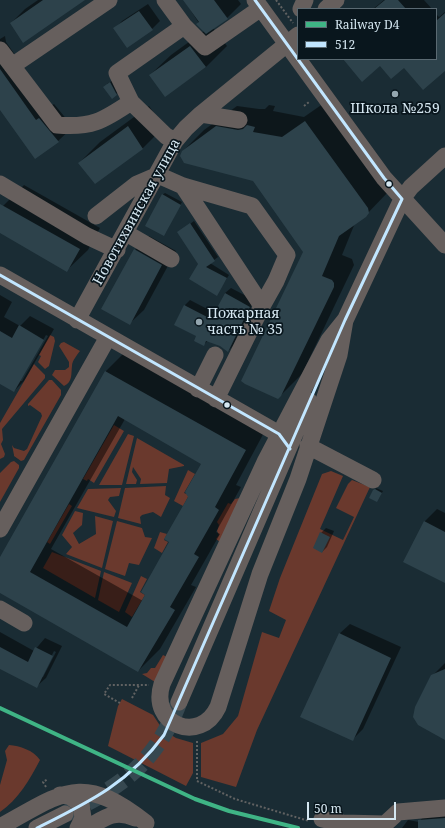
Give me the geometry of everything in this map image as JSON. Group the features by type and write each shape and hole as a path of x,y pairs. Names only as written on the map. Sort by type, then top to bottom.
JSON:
{"street":[{"path":"12,66 109,0"},
{"path":"165,0 184,26 205,47 258,4 296,24"},
{"path":"327,8 336,0"},
{"name":"Новотихвинская улица","path":"77,320 117,250 175,141 186,128 296,24"},
{"path":"175,141 166,136 131,102 117,73 184,26"},
{"path":"0,50 57,125 76,127 97,123 131,102"},
{"path":"317,60 384,178 445,244"},
{"path":"201,114 239,120"},
{"path":"179,702 345,320 402,199 411,187 445,156"},
{"path":"96,216 137,184 158,175 183,186 252,206 287,255 276,281 216,399"},
{"path":"0,184 87,236 117,250"},
{"path":"183,186 262,306"},
{"path":"126,233 171,259"},
{"path":"0,276 280,434 290,449"},
{"path":"345,320 339,354 298,479 260,574 215,713 210,719 197,726 182,726 175,724 169,719 161,706 160,691 162,684 265,462 329,340 345,320"},
{"path":"0,529 108,337"},
{"path":"198,389 215,355"},
{"path":"308,446 373,480"},
{"path":"0,609 24,623"},
{"path":"0,827 60,795 80,791 107,797 130,810 150,826"},
{"path":"60,795 70,796 81,804 84,818 78,828"},
{"path":"319,819 348,825 389,820 445,808"},
{"path":"37,828 65,814"},
{"path":"95,826 110,814 129,816 150,826"},
{"path":"319,819 389,820"}],"path":[{"path":"276,0 296,24"},
{"path":"304,106 309,102"},
{"path":"120,703 104,694 110,685 154,685"},
{"path":"132,698 139,685"},
{"path":"197,741 196,782 235,799 319,819"}],"shaded area":[{"path":"50,335 54,337 55,341 49,366 45,369 38,362 41,356 39,355"},
{"path":"64,342 80,351 72,364 70,380 64,386 52,375 55,370 65,370 69,367 69,362 59,346"},
{"path":"34,364 45,375 45,378 2,429 3,440 1,444 5,454 4,457 0,459 0,423"},
{"path":"49,380 52,380 61,390 61,395 24,460 21,461 14,456 12,445 14,448 24,451 27,449 42,416 41,413 30,405 28,406 28,404"},
{"path":"114,425 124,431 94,483 88,479 87,481 83,479"},
{"path":"128,434 134,436 122,485 99,485"},
{"path":"137,438 184,466 169,469 167,483 140,484 141,479 133,467 132,472 137,480 136,484 126,484"},
{"path":"14,461 19,465 19,468 0,502 0,473"},
{"path":"188,470 195,474 184,493 189,495 183,506 174,501"},
{"path":"331,471 343,476 320,529 343,540 354,517 336,508 348,484 352,480 370,487 257,730 236,787 201,777 201,743 223,734 238,716 262,632 279,638 286,620 269,611 280,578 322,474"},
{"path":"166,486 165,495 170,498 161,517 153,512 142,515 140,517 141,524 118,518 125,488"},
{"path":"121,488 119,496 110,497 108,500 116,511 114,517 77,508 88,489"},
{"path":"240,498 220,542 216,539 219,535 217,531 219,525 217,522 228,503 231,504 235,499"},
{"path":"69,504 72,506 50,544 47,542"},
{"path":"75,511 83,513 82,525 73,533 79,544 96,534 95,516 113,521 102,568 66,554 72,547 62,535"},
{"path":"117,521 142,528 145,537 152,538 139,565 129,563 125,576 105,569"},
{"path":"160,532 167,534 164,540 168,542 162,553 154,548"},
{"path":"52,552 101,571 95,598 43,568"},
{"path":"104,572 132,583 119,612 98,600"},
{"path":"141,576 147,579 140,592 145,595 132,617 125,612"},
{"path":"163,655 167,657 155,682 142,674 147,673 151,668 155,668"},
{"path":"122,699 153,715 161,727 176,738 193,743 193,773 186,786 108,746 118,706"},
{"path":"9,745 26,749 40,760 28,782 18,795 0,812 0,785 7,760 5,751"}],"building":[{"path":"43,0 85,0 23,43 10,23"},
{"path":"183,0 214,0 228,19 206,34 196,24 199,22"},
{"path":"385,0 398,0 405,8 375,8"},
{"path":"139,11 153,30 127,48 113,28"},
{"path":"445,13 445,71 423,90 404,68 391,79 380,66 362,82 344,60 437,60 437,20"},
{"path":"190,46 206,67 165,97 149,75"},
{"path":"0,69 36,120 39,118 59,142 35,159 0,110"},
{"path":"110,82 117,95 112,99 103,87"},
{"path":"305,121 368,208 369,213 366,217 339,236 322,276 332,280 334,287 281,396 278,399 241,381 303,252 253,181 184,163 180,156 182,151 216,126 238,130 243,129 247,125 255,127 253,132 282,137"},
{"path":"128,126 143,149 95,184 78,163"},
{"path":"162,194 181,205 164,236 145,226"},
{"path":"0,204 80,249 67,272 0,233"},
{"path":"190,223 215,261 206,267 227,278 217,296 189,279 198,264 177,232"},
{"path":"134,249 162,265 130,325 101,309"},
{"path":"225,293 250,307 228,352 220,346 206,341 204,346 194,341 196,336 174,325 184,305 211,319"},
{"path":"19,325 44,340 14,392 0,384 0,331 12,338"},
{"path":"105,371 246,450 215,507 219,510 194,554 199,557 170,607 175,610 138,672 0,593 0,557","holes":["118,416 201,464 185,492 188,497 164,539 169,542 141,592 145,595 127,627 30,572"]},
{"path":"375,489 382,493 377,502 369,498"},
{"path":"424,521 445,532 445,583 403,562"},
{"path":"320,532 330,537 322,553 313,548"},
{"path":"339,633 391,658 353,741 300,717"},
{"path":"0,647 28,662 35,647 53,656 37,688 0,669"},
{"path":"445,669 445,740 418,725 413,717 415,707 431,675"},
{"path":"445,818 445,828 418,828 418,820"}],"tunnel":[{"path":"65,814 104,793 135,770 148,757 160,741 179,702"}],"rail line":[{"name":"D4","path":"0,708 195,799 229,811 298,828"}],"transit line":[{"name":"512","path":"255,0 297,58"},
{"name":"512","path":"37,828 107,790 137,766 151,752 164,735 345,320 402,199 384,178 298,60"},
{"name":"512","path":"0,275 279,434 290,449"}],"place":[{"name":"Школа №259","path":"395,94"},
{"name":"Пожарная часть № 35","path":"199,322"}]}
